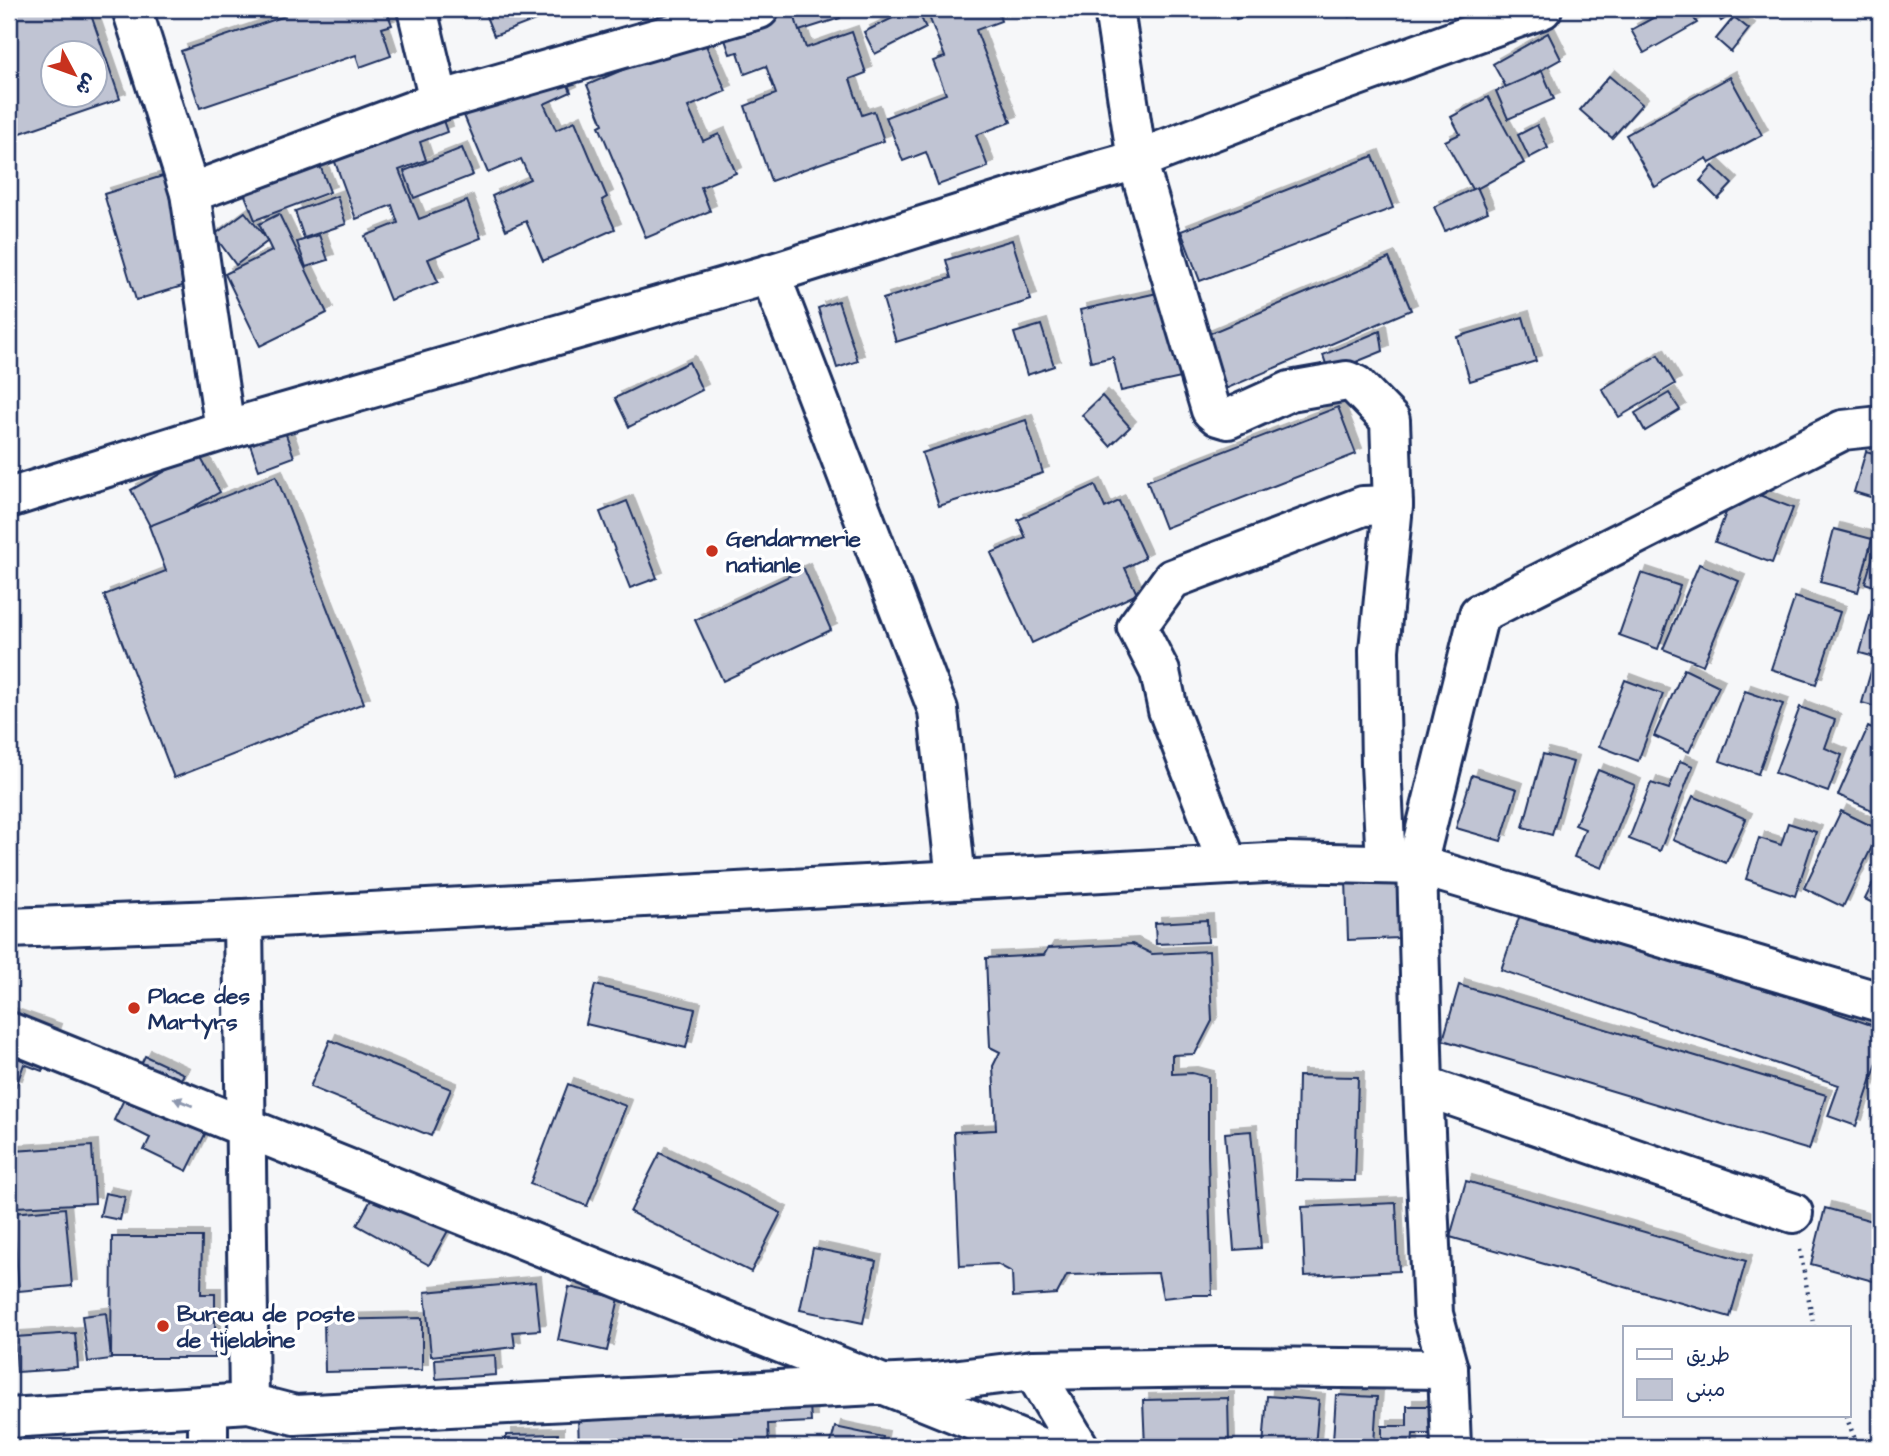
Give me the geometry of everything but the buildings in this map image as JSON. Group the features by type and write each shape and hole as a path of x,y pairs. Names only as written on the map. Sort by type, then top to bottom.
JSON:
{"street":[{"path":"132,9 190,193 225,430"},
{"path":"417,9 439,101"},
{"path":"190,193 439,101 759,9"},
{"path":"1114,9 1137,160 1211,410 1228,419 1290,391 1347,381 1356,385 1390,420 1393,505 1379,650 1381,764 1402,865 1423,1086 1433,1314 1448,1370 1451,1447"},
{"path":"9,498 225,430 770,274 1137,160 1542,9"},
{"path":"770,274 938,710 956,880"},
{"path":"1402,865 1479,614 1843,430 1880,426"},
{"path":"1228,865 1168,710 1160,672 1137,627 1172,579 1363,506 1393,505"},
{"path":"9,928 243,919 1286,862 1402,865 1880,1002"},
{"path":"243,919 249,1403"},
{"path":"9,1032 1039,1447"},
{"path":"1423,1086 1793,1213"},
{"path":"9,1418 249,1403 297,1431 880,1384 935,1382 1033,1370 1221,1367 1448,1370"},
{"path":"1033,1370 1079,1447"},
{"path":"208,1406 208,1447"}],"path":[{"path":"1793,1213 1814,1326"},
{"path":"1847,1418 1858,1447"}],"place":[{"name":"Gendarmerie natianle","path":"712,551"},
{"name":"Place des Martyrs","path":"134,1008"},
{"name":"Bureau de poste de tijelabine","path":"163,1326"}]}
